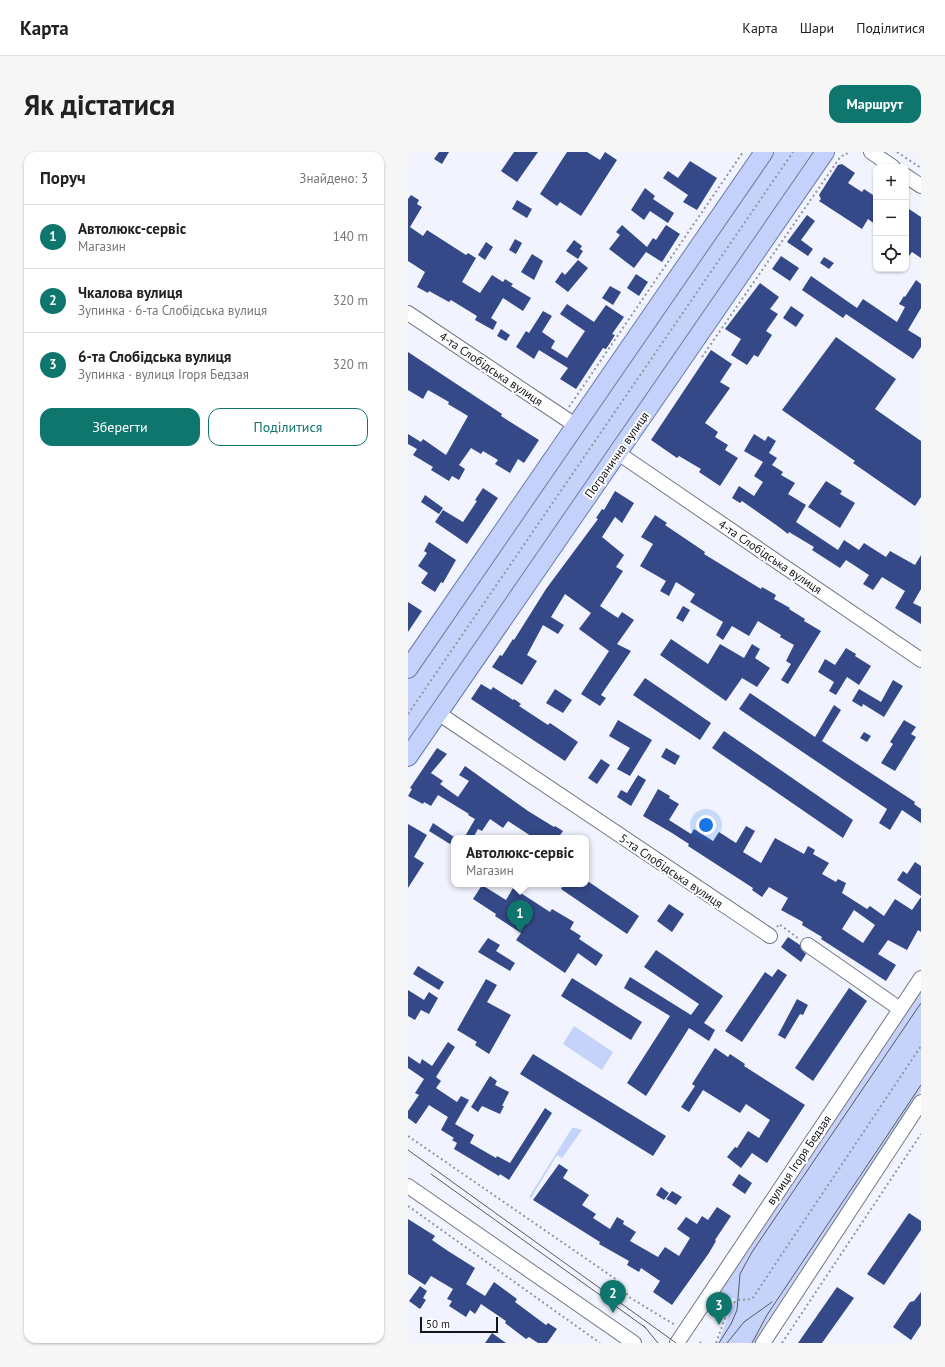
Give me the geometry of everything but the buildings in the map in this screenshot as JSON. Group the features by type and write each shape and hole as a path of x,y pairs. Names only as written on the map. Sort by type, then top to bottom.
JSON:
{"main road":[{"path":"408,669 568,421 764,152"},
{"name":"Погранична вулиця","path":"408,757 825,152"}],"street":[{"path":"871,152 889,164"},
{"path":"909,178 921,186"},
{"name":"4-та Слобідська вулиця","path":"408,312 568,421"},
{"name":"4-та Слобідська вулиця","path":"618,453 921,660"},
{"name":"5-та Слобідська вулиця","path":"438,713 770,936"},
{"path":"808,945 900,1009"},
{"name":"вулиця Ігоря Бедзая","path":"676,1343 921,978"},
{"path":"763,1343 921,1102"},
{"path":"408,1186 634,1343"}],"path":[{"path":"568,421 596,369 743,152"},
{"path":"408,714 793,152"},
{"path":"701,358 841,156 846,155 848,152"},
{"path":"897,152 921,168"},
{"path":"770,936 780,924 808,945"},
{"path":"716,1343 730,1305 738,1300 752,1299 921,1046"},
{"path":"782,1343 921,1134"},
{"path":"408,1136 617,1280 629,1297 678,1327"},
{"path":"408,1206 600,1343"}],"shaded area":[{"path":"771,152 816,152 408,746 408,679"},
{"path":"921,987 921,1091 756,1343 718,1343 735,1298 714,1300"},
{"path":"574,1026 613,1052 602,1070 563,1044"},
{"path":"572,1128 582,1130 562,1158 557,1155 531,1198 529,1197"}],"tram line":[{"path":"719,1343 731,1324 737,1310 740,1274 752,1252 921,1003"},
{"path":"752,1343 767,1315 921,1085"},
{"path":"408,1150 676,1343"},
{"path":"431,1174 646,1328"},
{"path":"727,1343 744,1322 772,1302"},
{"path":"644,1326 658,1343"}],"place":[{"name":"Автолюкс-сервіс","path":"520,933"},
{"name":"Чкалова вулиця","path":"613,1313"},
{"name":"6-та Слобідська вулиця","path":"719,1325"}]}
